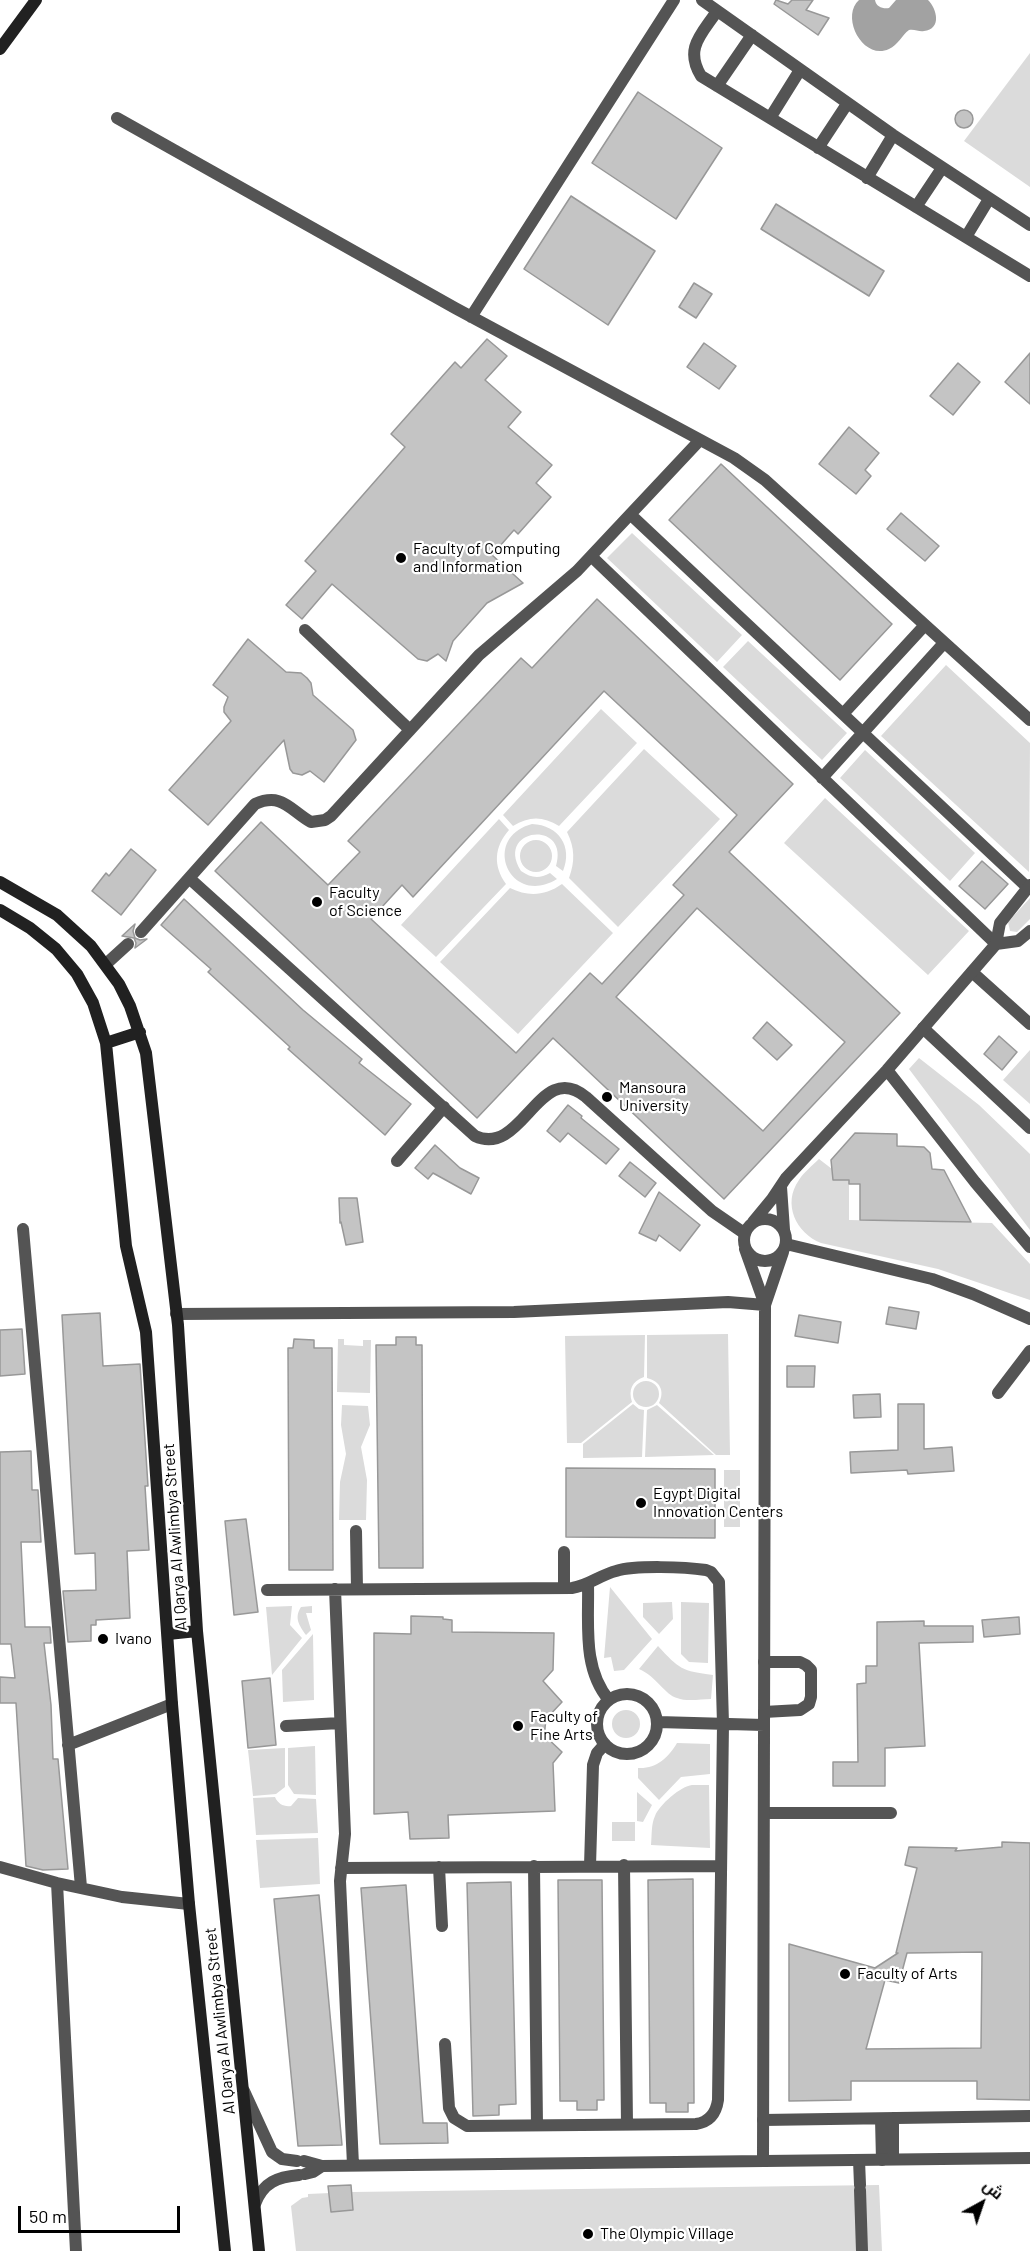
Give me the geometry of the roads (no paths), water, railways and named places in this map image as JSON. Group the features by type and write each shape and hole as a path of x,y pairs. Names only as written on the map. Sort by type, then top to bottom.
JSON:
{"main road":[{"path":"0,49 36,0"},
{"name":"Al Qarya Al Awlimbya Street","path":"0,882 57,915 75,929 106,964 130,1006 140,1032 150,1084 176,1314 197,1631 259,2251"},
{"name":"Al Qarya Al Awlimbya Street","path":"0,910 30,928 56,949 77,974 93,1003 106,1043 126,1246 146,1332 172,1704 189,1904 225,2251"},
{"path":"106,1043 140,1032"},
{"path":"168,1634 197,1631"}],"street":[{"path":"471,317 674,0"},
{"path":"702,0 847,104 1030,225"},
{"path":"717,11 696,42 693,54 695,66 701,76 1030,276"},
{"path":"717,86 752,35"},
{"path":"770,118 800,70"},
{"path":"818,148 847,104"},
{"path":"117,118 471,317 734,458 765,480 1030,720"},
{"path":"867,178 894,135"},
{"path":"916,207 942,168"},
{"path":"966,237 989,199"},
{"path":"141,932 247,811 264,800 282,802 311,822 325,820 479,655 592,558 700,440"},
{"path":"631,515 1029,886 1000,924 996,944 887,1070 793,1170 744,1233 745,1249 765,1305"},
{"path":"592,558 996,944"},
{"path":"843,714 925,625"},
{"path":"304,630 410,730"},
{"path":"822,778 944,643"},
{"path":"189,878 475,1136 491,1140 506,1135 549,1093 561,1088 574,1090 586,1097 712,1211 744,1233"},
{"path":"996,944 1018,940 1030,931"},
{"path":"106,964 128,944"},
{"path":"972,972 1030,1024"},
{"path":"923,1028 1030,1128"},
{"path":"887,1070 975,1182 1030,1247"},
{"path":"397,1161 444,1107"},
{"path":"763,2161 765,1305 784,1247 781,1187"},
{"path":"753,1222 766,1218 773,1220 784,1230"},
{"path":"23,1229 81,1887"},
{"path":"745,1249 754,1259 767,1261 779,1256 784,1247"},
{"path":"784,1247 932,1279 1030,1319"},
{"path":"176,1314 514,1312 728,1302 765,1305"},
{"path":"998,1393 1030,1351"},
{"path":"356,1531 357,1589"},
{"path":"564,1552 564,1588"},
{"path":"267,1590 564,1588 588,1584 607,1574 630,1568 699,1569 716,1576 720,1588 723,1724 717,2108 714,2114 703,2123 467,2126 458,2122 450,2108 445,2044"},
{"path":"588,1584 591,1663 597,1683 609,1700"},
{"path":"335,1589 345,1834 341,1868 353,2165"},
{"path":"764,1662 800,1662 811,1670 809,1704 800,1710 764,1712"},
{"path":"624,1694 640,1696 652,1707 658,1722 654,1738 642,1750 634,1753 618,1753 605,1744 597,1729 597,1721 603,1706 609,1700 624,1694"},
{"path":"68,1745 172,1704"},
{"path":"658,1722 764,1725"},
{"path":"286,1725 340,1723"},
{"path":"590,1866 593,1765 597,1753 605,1744"},
{"path":"764,1813 891,1812"},
{"path":"624,1865 627,2124"},
{"path":"534,1866 537,2125"},
{"path":"341,1868 721,1866"},
{"path":"0,1867 57,1883 122,1897 189,1904"},
{"path":"439,1867 442,1926"},
{"path":"57,1883 76,2251"},
{"path":"243,2088 272,2152 282,2159 313,2172 322,2166 353,2165 1030,2158"},
{"path":"763,2120 1030,2116"},
{"path":"887,2118 888,2160"},
{"path":"859,2160 862,2251"},
{"path":"255,2204 269,2182 301,2168"}],"place":[{"name":"Faculty of Computing and Information","path":"401,558"},
{"name":"Faculty of Science","path":"317,902"},
{"name":"Mansoura University","path":"607,1097"},
{"name":"Egypt Digital Innovation Centers","path":"641,1503"},
{"name":"Ivano","path":"103,1639"},
{"name":"Faculty of Fine Arts","path":"518,1726"},
{"name":"Faculty of Arts","path":"845,1974"},
{"name":"The Olympic Village","path":"588,2234"}]}
